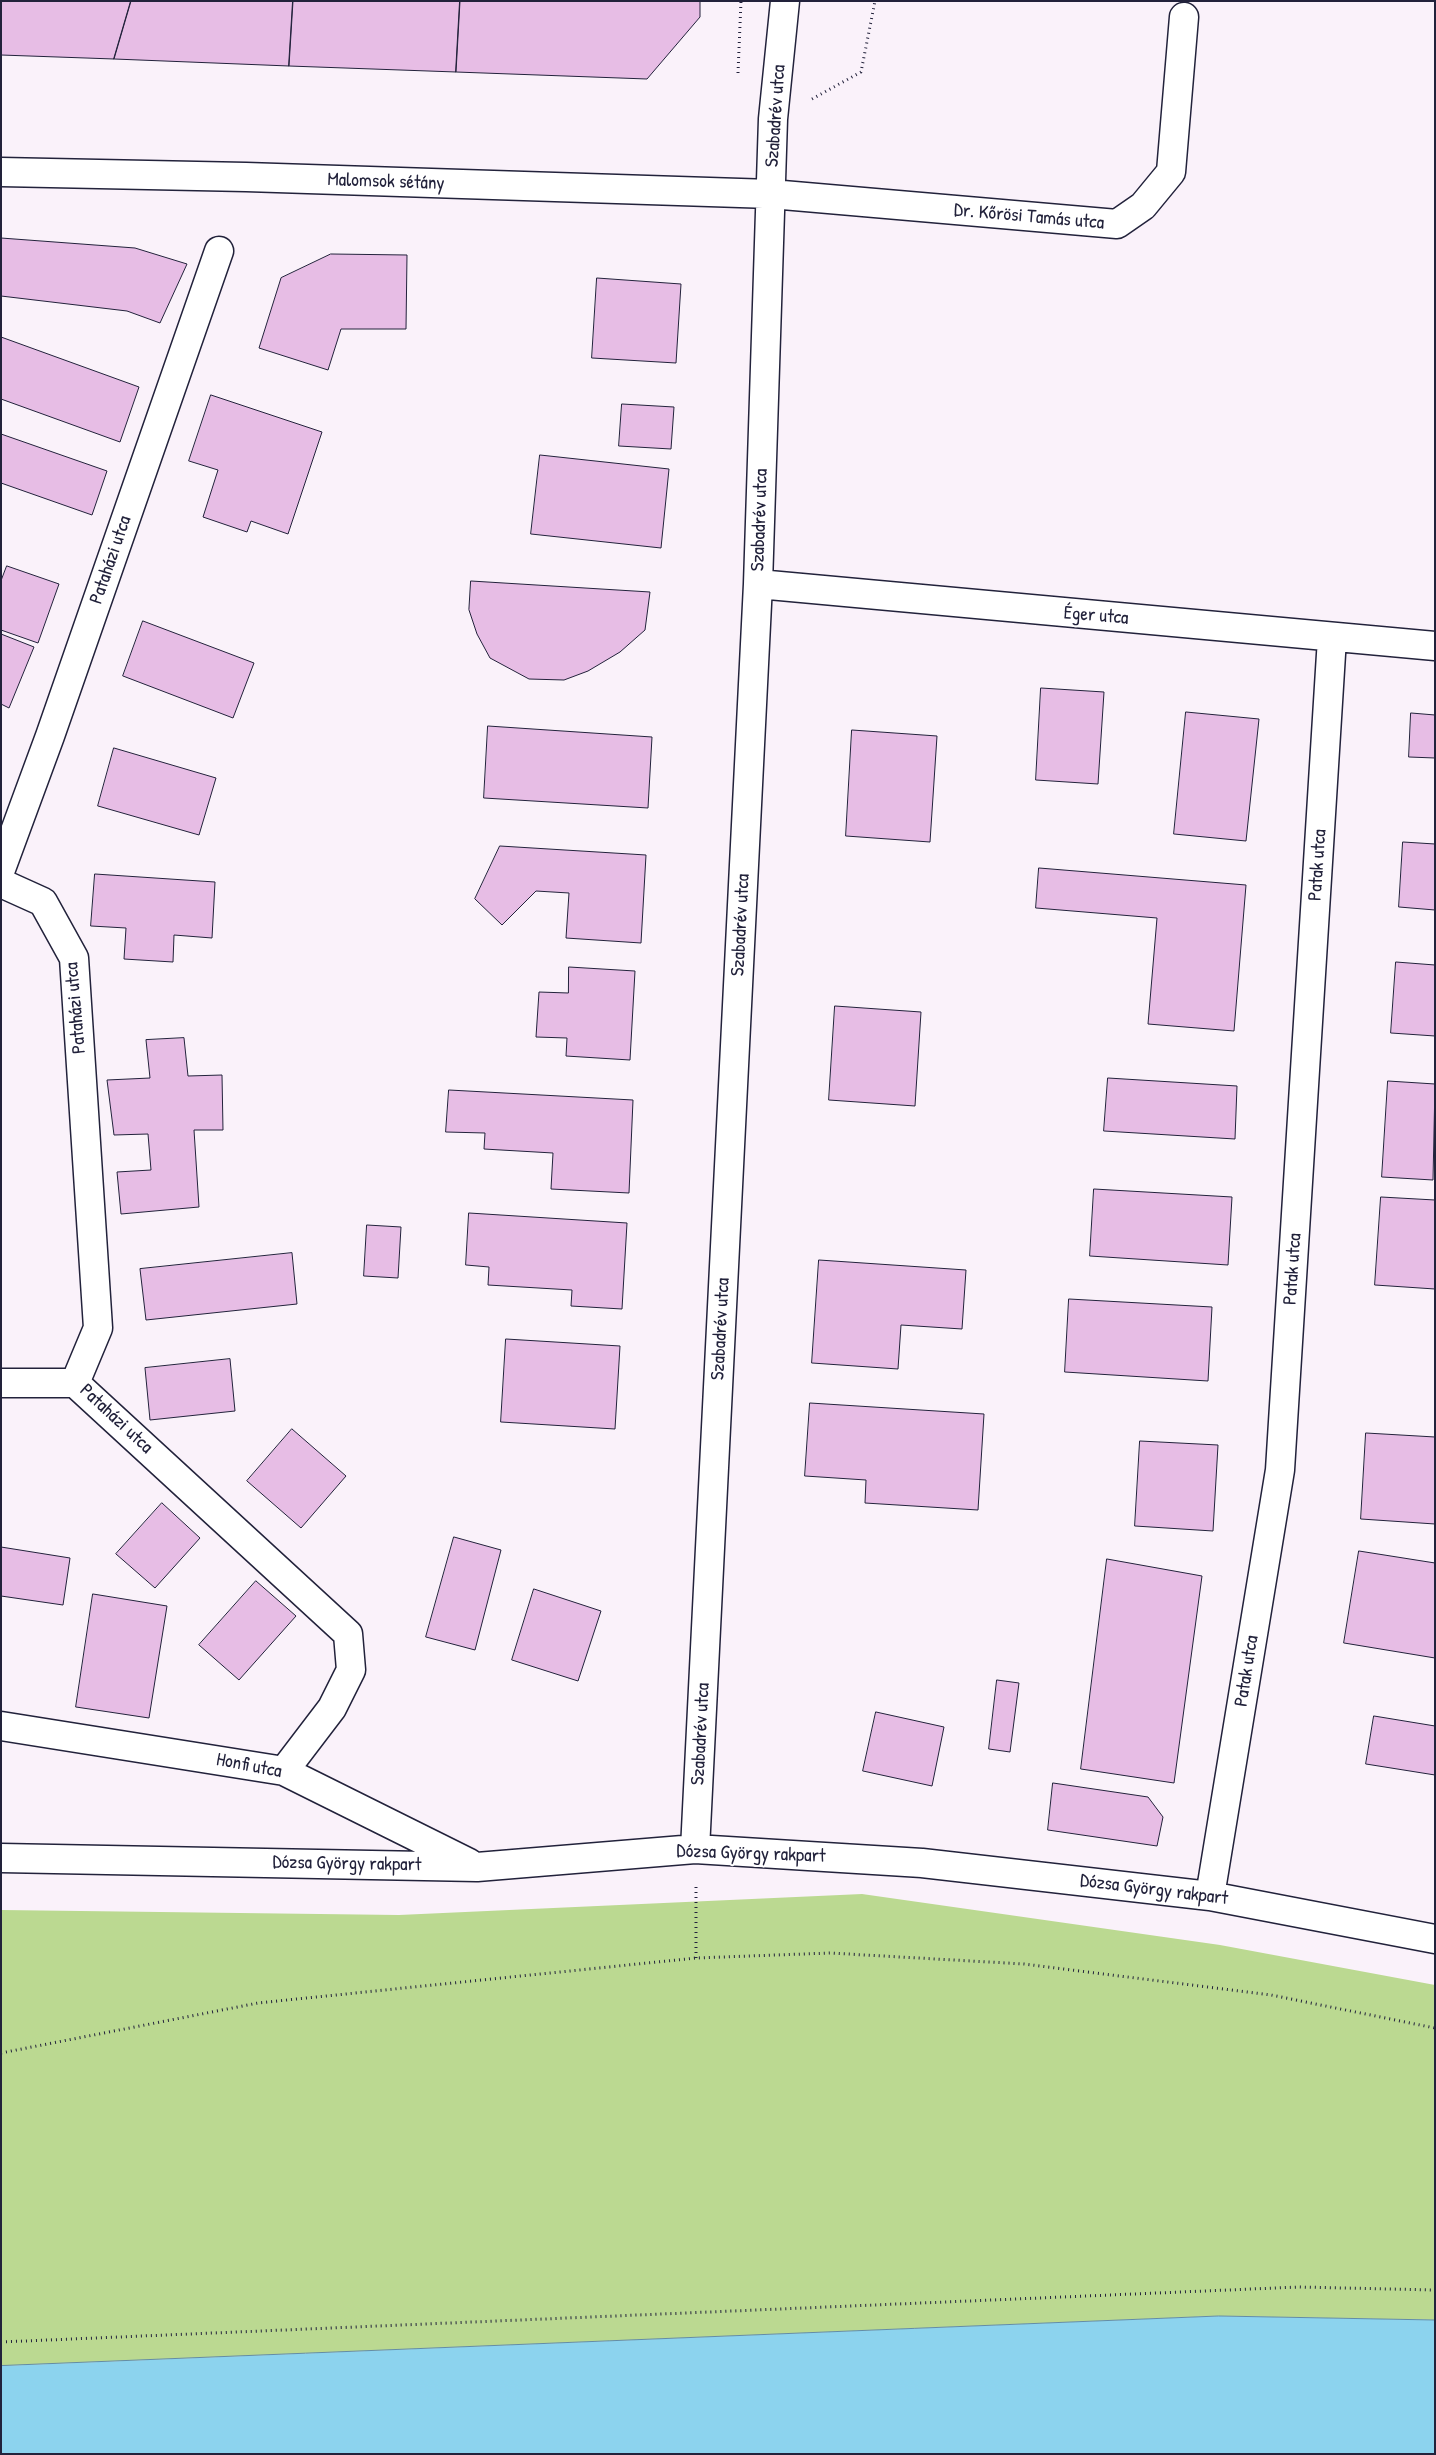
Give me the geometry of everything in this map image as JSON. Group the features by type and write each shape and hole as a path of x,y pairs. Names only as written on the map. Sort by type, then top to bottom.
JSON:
{"street":[{"name":"Szabadrév utca","path":"695,1849 758,584 774,119 785,1"},
{"name":"Dr. Kőrösi Tamás utca","path":"771,194 1117,224 1143,206 1171,172 1184,17"},
{"name":"Malomsok sétány","path":"1,172 256,177 771,194"},
{"name":"Pataházi utca","path":"1,869 50,736 219,251"},
{"name":"Éger utca","path":"758,584 1435,646"},
{"name":"Patak utca","path":"1210,1896 1280,1470 1332,638"},
{"name":"Pataházi utca","path":"1,883 43,902 74,958 98,1328 75,1382 348,1634 351,1670 332,1708 284,1771"},
{"path":"1,1383 75,1382"},
{"name":"Honfi utca","path":"1,1726 284,1771 477,1867"},
{"name":"Dózsa György rakpart","path":"1,1858 477,1867 695,1849 922,1863 1210,1896 1435,1939"}],"path":[{"path":"774,119 861,72 875,1"},
{"path":"695,1849 696,1958"},
{"path":"1,2053 258,2003 696,1958 830,1953 1024,1964 1271,1995 1435,2028"},
{"path":"1,2342 1299,2287 1435,2290"}],"green space":[{"path":"862,1894 1220,1945 1435,1985 1435,2320 1219,2316 1,2366 1,1910 399,1915"}],"water":[{"path":"1219,2316 1435,2320 1435,2454 1,2454 1,2366"}],"building":[{"path":"1,1 131,1 114,59 1,55"},
{"path":"131,1 293,1 289,66 114,59"},
{"path":"293,1 460,1 456,72 289,66"},
{"path":"460,1 700,1 700,17 647,79 456,72"},
{"path":"1,238 135,248 187,264 160,323 127,311 1,296"},
{"path":"331,254 407,255 406,329 341,329 328,370 259,348 281,278"},
{"path":"597,278 681,284 676,363 592,358"},
{"path":"1,337 139,387 120,442 1,399"},
{"path":"211,395 322,432 288,534 251,521 247,532 203,517 218,470 189,461"},
{"path":"622,404 674,407 671,449 619,446"},
{"path":"1,434 107,471 92,515 1,483"},
{"path":"540,455 669,469 661,548 531,534"},
{"path":"7,566 59,584 38,643 1,630 1,581"},
{"path":"471,581 650,592 645,630 620,652 588,671 564,680 529,679 490,658 477,634 469,610"},
{"path":"143,621 254,663 233,718 123,676"},
{"path":"1,634 34,647 9,708 1,704"},
{"path":"1041,688 1104,692 1098,784 1036,780"},
{"path":"1186,712 1259,719 1246,841 1174,834"},
{"path":"1411,713 1435,715 1435,758 1409,757"},
{"path":"488,726 652,737 648,808 484,798"},
{"path":"852,730 937,736 930,842 846,836"},
{"path":"114,748 216,778 199,835 98,806"},
{"path":"1403,842 1435,844 1435,910 1399,907"},
{"path":"500,846 646,855 641,943 566,938 569,893 536,891 502,925 475,899"},
{"path":"1039,868 1246,885 1234,1031 1148,1024 1157,918 1036,908"},
{"path":"95,874 215,882 212,938 174,935 173,962 124,959 126,928 91,926"},
{"path":"1396,962 1435,965 1435,1036 1391,1033"},
{"path":"569,967 635,971 630,1060 566,1056 567,1038 536,1037 539,992 568,993"},
{"path":"835,1006 921,1012 915,1106 829,1100"},
{"path":"184,1038 188,1076 222,1075 223,1130 194,1130 199,1207 121,1214 117,1172 151,1170 148,1134 114,1135 107,1080 150,1078 146,1040"},
{"path":"1108,1078 1237,1086 1235,1139 1104,1131"},
{"path":"1388,1081 1435,1084 1433,1180 1382,1177"},
{"path":"449,1090 633,1100 629,1193 551,1189 553,1153 484,1149 485,1133 446,1132"},
{"path":"1094,1189 1232,1197 1228,1265 1090,1256"},
{"path":"1381,1197 1435,1200 1435,1289 1375,1285"},
{"path":"469,1213 627,1223 622,1309 571,1306 572,1290 488,1285 489,1267 466,1265"},
{"path":"367,1225 401,1227 398,1278 364,1276"},
{"path":"292,1253 297,1304 146,1320 140,1269"},
{"path":"819,1260 966,1270 962,1329 901,1325 898,1369 812,1363"},
{"path":"1069,1299 1212,1307 1208,1381 1065,1372"},
{"path":"506,1339 620,1346 615,1429 501,1422"},
{"path":"230,1359 235,1411 150,1420 145,1368"},
{"path":"810,1403 984,1414 978,1510 865,1503 866,1480 805,1476"},
{"path":"292,1429 346,1476 301,1528 247,1481"},
{"path":"1366,1433 1435,1437 1435,1524 1361,1519"},
{"path":"1140,1441 1218,1445 1213,1531 1135,1526"},
{"path":"162,1503 200,1538 155,1588 116,1554"},
{"path":"454,1537 501,1550 475,1650 426,1637"},
{"path":"1,1547 70,1558 63,1605 1,1596"},
{"path":"1359,1551 1435,1563 1435,1658 1344,1643"},
{"path":"1107,1559 1202,1576 1174,1783 1081,1769"},
{"path":"256,1581 296,1616 239,1680 199,1645"},
{"path":"534,1589 601,1611 578,1681 512,1660"},
{"path":"93,1594 167,1606 149,1718 76,1707"},
{"path":"997,1680 1019,1683 1010,1752 989,1749"},
{"path":"876,1712 944,1727 932,1786 863,1771"},
{"path":"1374,1716 1435,1726 1435,1775 1366,1764"},
{"path":"1053,1783 1148,1797 1163,1817 1157,1846 1048,1830"}]}
